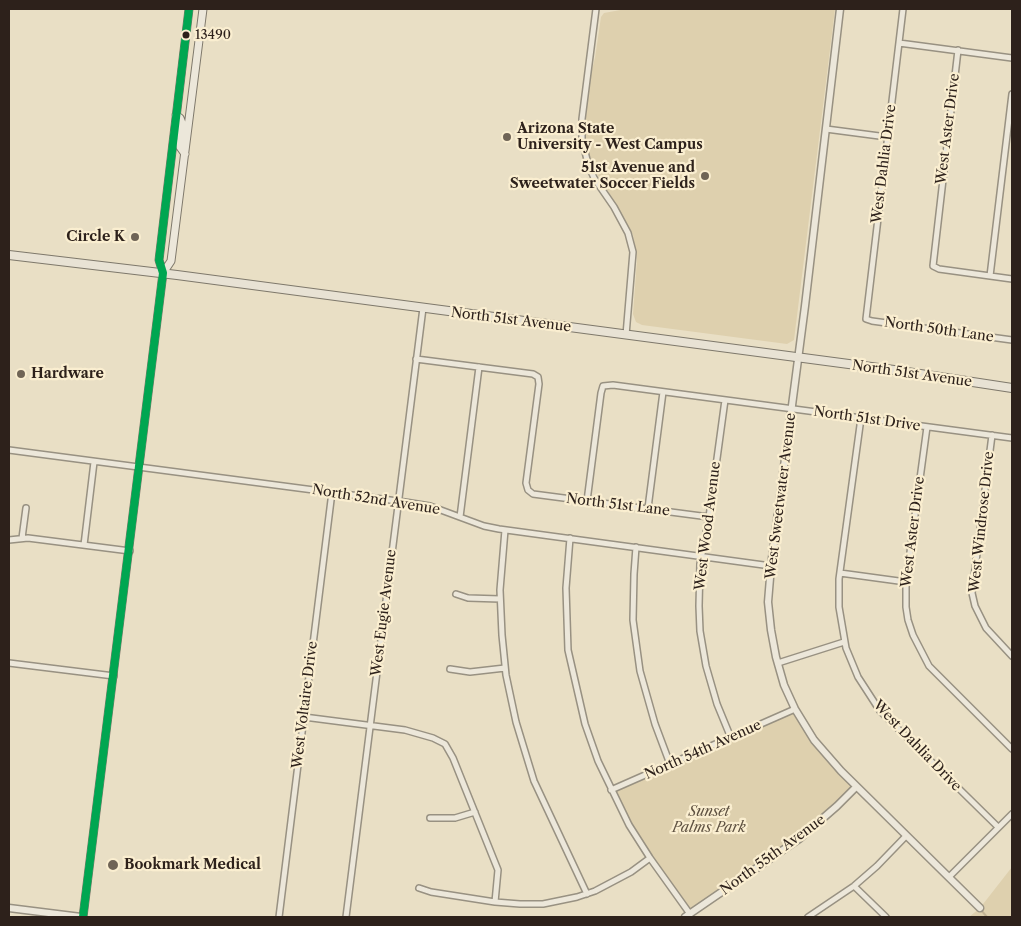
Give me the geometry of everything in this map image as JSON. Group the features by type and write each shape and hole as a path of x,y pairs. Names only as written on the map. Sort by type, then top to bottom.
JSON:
{"main road":[{"path":"82,917 130,551 163,274 159,260 189,9"},
{"path":"163,274 171,261 203,9"},
{"path":"183,58 197,60"},
{"path":"176,115 182,122 180,147 185,154"},
{"name":"North 51st Avenue","path":"9,255 894,370 1012,388"}],"street":[{"path":"596,9 582,119 582,139 588,164 594,178 614,207 628,233 633,252 626,335"},
{"name":"West Sweetwater Avenue","path":"840,9 792,409 771,566 769,616 784,685 795,709 823,752 980,908"},
{"name":"West Dahlia Drive","path":"866,319 903,9"},
{"path":"899,43 1012,58"},
{"name":"West Aster Drive","path":"958,50 932,266 939,269 990,276"},
{"path":"1012,94 990,276 1012,279"},
{"path":"826,129 887,137"},
{"name":"West Eugie Avenue","path":"346,917 422,308"},
{"name":"North 50th Lane","path":"866,319 872,322 1012,340"},
{"path":"416,359 479,367 460,517"},
{"name":"North 51st Lane","path":"479,367 533,374 538,377 539,384 526,484 528,490 533,494 709,517"},
{"name":"North 51st Drive","path":"587,501 603,386 613,385 1012,438"},
{"path":"648,508 663,392"},
{"name":"West Wood Avenue","path":"724,400 702,556 699,606 703,649 717,704 731,738"},
{"name":"West Dahlia Drive","path":"861,418 840,573 839,608 844,642 858,677 880,711 998,827"},
{"name":"West Aster Drive","path":"927,427 906,582 906,607 913,635 929,666 1012,749"},
{"name":"West Windrose Drive","path":"992,435 972,594 975,606 986,628 1012,656"},
{"name":"North 52nd Avenue","path":"9,450 398,501 430,506 484,526 505,530 771,566"},
{"path":"84,545 94,462"},
{"name":"West Voltaire Drive","path":"279,917 332,492"},
{"path":"22,538 26,508"},
{"path":"505,530 500,599 502,636 505,668 516,722 534,781 587,894"},
{"path":"9,540 22,538 130,551"},
{"path":"570,538 566,588 568,650 585,724 598,762 629,825 687,916"},
{"path":"636,547 633,611 638,662 652,715 670,764"},
{"path":"840,573 906,582"},
{"path":"456,594 468,598 500,599"},
{"path":"778,663 844,642"},
{"path":"9,662 114,676"},
{"path":"450,669 470,672 505,668"},
{"name":"North 54th Avenue","path":"611,790 795,709"},
{"path":"304,717 414,732 445,744 453,758 498,870 495,902"},
{"name":"North 55th Avenue","path":"687,916 799,839 837,806 856,786"},
{"path":"430,818 455,818 475,812"},
{"path":"949,877 1012,814"},
{"path":"808,917 854,886 877,866 906,836"},
{"path":"420,888 431,892 495,902 543,904 587,894 611,883 650,858"},
{"path":"854,886 886,917"},
{"path":"9,908 82,917"}],"green space":[{"name":"51st Avenue and Sweetwater Soccer Fields","path":"626,9 835,9 794,340 787,344 642,325 636,322 633,314 637,260 633,235 593,168 588,154 585,129 589,81 595,58 601,17 604,13"},
{"name":"Sunset Palms Park","path":"795,709 808,730 856,787 816,825 690,914 650,858 611,790"},
{"path":"1012,867 1012,917 969,917 980,908"}],"waterway":[{"path":"981,910 987,917"}],"transit line":[{"path":"83,917 163,273 159,260 189,9"}],"place":[{"name":"13490","path":"186,35"},
{"name":"Arizona State University - West Campus","path":"507,137"},
{"name":"51st Avenue and Sweetwater Soccer Fields","path":"705,176"},
{"name":"Circle K","path":"135,237"},
{"name":"Hardware","path":"21,374"},
{"name":"Bookmark Medical","path":"113,865"}]}
